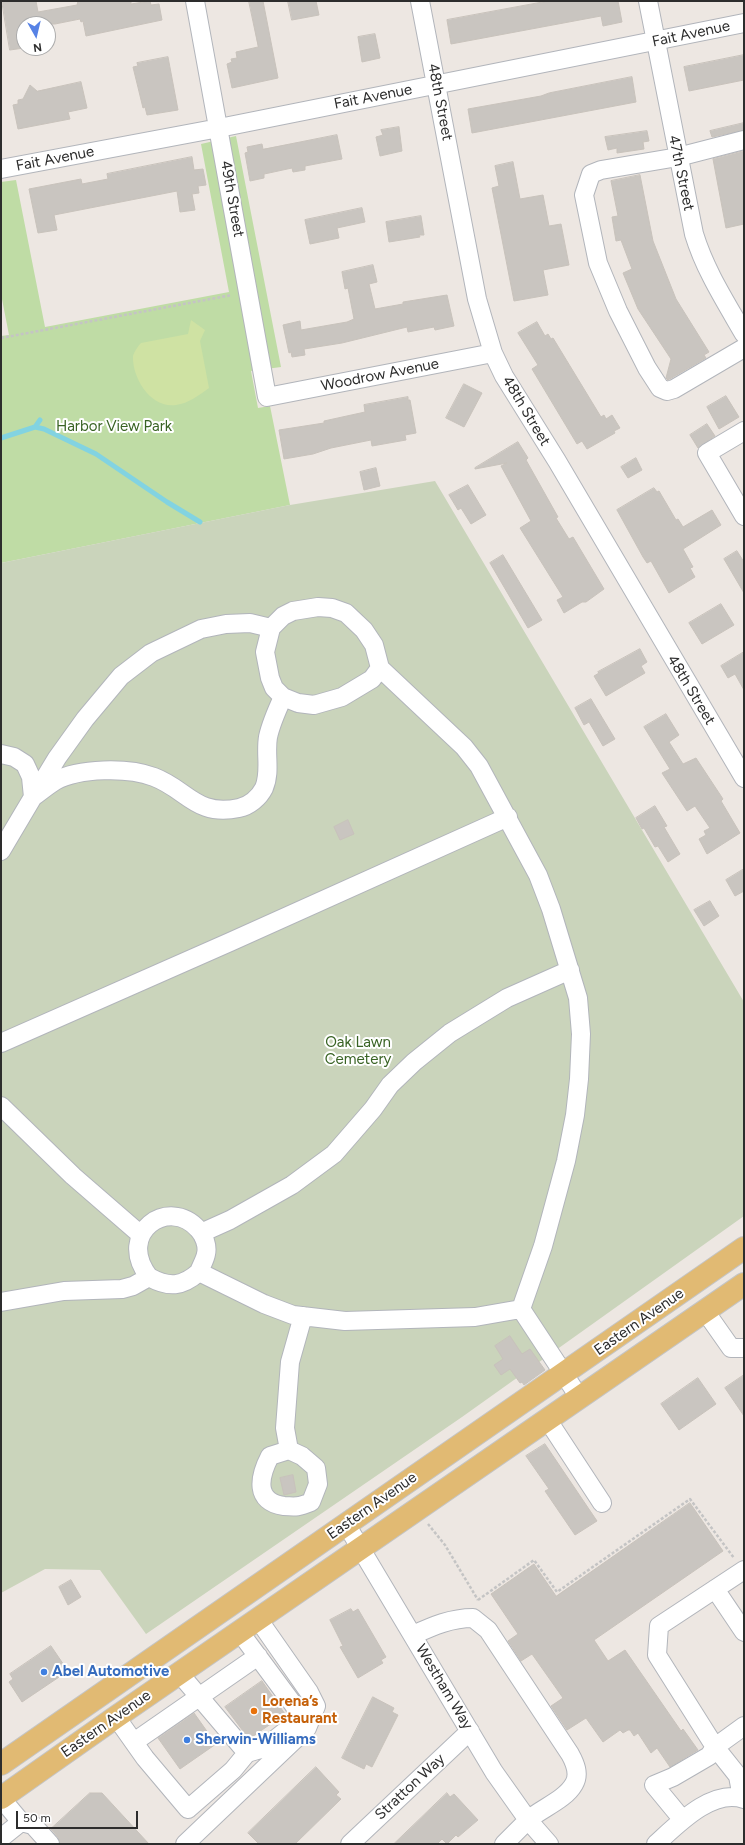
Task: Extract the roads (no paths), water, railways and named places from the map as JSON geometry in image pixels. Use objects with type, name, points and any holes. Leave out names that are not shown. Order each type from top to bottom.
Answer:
[{"type":"main road","name":"Eastern Avenue","points":[[1,1764],[744,1248]]},
{"type":"main road","name":"Eastern Avenue","points":[[1,1798],[179,1673],[744,1284]]},
{"type":"main road","points":[[100,1695],[116,1717]]},
{"type":"street","name":"49th Street","points":[[195,1],[268,397]]},
{"type":"street","name":"48th Street","points":[[420,1],[477,299],[493,353],[504,376],[557,462],[744,778]]},
{"type":"street","name":"47th Street","points":[[648,1],[694,234],[701,255],[715,284],[744,334]]},
{"type":"street","name":"Fait Avenue","points":[[1,169],[219,128],[744,23]]},
{"type":"street","points":[[744,140],[678,158],[601,170],[591,174],[584,195],[598,263],[618,311],[647,368],[660,388],[667,391],[674,389],[744,348]]},
{"type":"street","name":"Woodrow Avenue","points":[[268,397],[493,353]]},
{"type":"street","points":[[744,431],[707,454],[744,516]]},
{"type":"street","points":[[380,668],[372,679],[358,689],[328,702],[314,705],[298,703],[283,697],[274,688],[267,666],[265,652],[271,628],[283,616],[293,611],[318,607],[332,608],[346,613],[364,630],[374,645],[380,668],[464,747],[479,766],[508,817],[538,875],[551,909],[578,998],[581,1034],[579,1079],[575,1115],[566,1160],[543,1246],[521,1309]]},
{"type":"street","points":[[1,851],[57,758],[85,719],[121,676],[151,653],[201,629],[226,624],[250,623],[271,628]]},
{"type":"street","points":[[33,797],[56,781],[81,773],[124,771],[153,777],[173,788],[194,803],[212,810],[227,811],[246,807],[257,798],[264,789],[268,776],[268,737],[283,697]]},
{"type":"street","points":[[1,754],[14,757],[25,764],[31,777],[33,797]]},
{"type":"street","points":[[1,1043],[508,817]]},
{"type":"street","points":[[201,1233],[230,1220],[274,1196],[309,1173],[334,1154],[373,1109],[390,1085],[414,1062],[450,1033],[507,998],[570,970]]},
{"type":"street","points":[[1,1106],[73,1176],[141,1235]]},
{"type":"street","points":[[169,1216],[183,1218],[193,1223],[201,1233],[205,1242],[206,1253],[199,1272],[190,1280],[176,1285],[161,1284],[149,1277],[141,1267],[138,1258],[138,1246],[141,1235],[145,1228],[155,1220],[169,1216]]},
{"type":"street","points":[[199,1272],[264,1304],[293,1315],[345,1321],[476,1317],[521,1309]]},
{"type":"street","points":[[1,1302],[64,1291],[122,1289],[134,1286],[149,1277]]},
{"type":"street","points":[[521,1309],[579,1397]]},
{"type":"street","points":[[705,1311],[731,1348],[744,1348]]},
{"type":"street","points":[[289,1450],[285,1428],[290,1362],[303,1316]]},
{"type":"street","points":[[547,1420],[602,1503]]},
{"type":"street","name":"Westham Way","points":[[346,1524],[510,1795],[528,1820],[549,1844]]},
{"type":"street","points":[[656,1844],[682,1820],[714,1800],[743,1799],[738,1776],[715,1748],[657,1655],[659,1626],[744,1570]]},
{"type":"street","points":[[714,1589],[744,1632]]},
{"type":"street","points":[[413,1635],[441,1622],[458,1618],[474,1618],[488,1630],[570,1754],[575,1764],[577,1774],[575,1782],[568,1792],[528,1820],[504,1844]]},
{"type":"street","points":[[185,1844],[307,1728],[316,1706],[309,1692],[258,1619]]},
{"type":"street","points":[[116,1717],[145,1758],[188,1810],[233,1770],[248,1753],[264,1748],[302,1718],[239,1632]]},
{"type":"street","points":[[134,1742],[258,1656]]},
{"type":"street","points":[[179,1673],[248,1753]]},
{"type":"street","points":[[682,1820],[654,1785],[673,1777],[709,1756],[715,1748],[744,1726]]},
{"type":"street","name":"Stratton Way","points":[[350,1844],[470,1731]]},
{"type":"street","points":[[1,1798],[21,1822],[33,1825],[50,1844]]},
{"type":"street","points":[[1,1838],[21,1822]]},
{"type":"waterway","points":[[35,427],[40,420]]},
{"type":"waterway","points":[[1,438],[35,427],[44,429],[96,454],[167,502],[200,522]]},
{"type":"place","name":"Abel Automotive","points":[[44,1672]]},
{"type":"place","name":"Lorena’s Restaurant","points":[[254,1711]]},
{"type":"place","name":"Sherwin-Williams","points":[[187,1740]]},
{"type":"park label","name":"Harbor View Park","points":[[114,427]]},
{"type":"park label","name":"Oak Lawn Cemetery","points":[[358,1052]]}]
